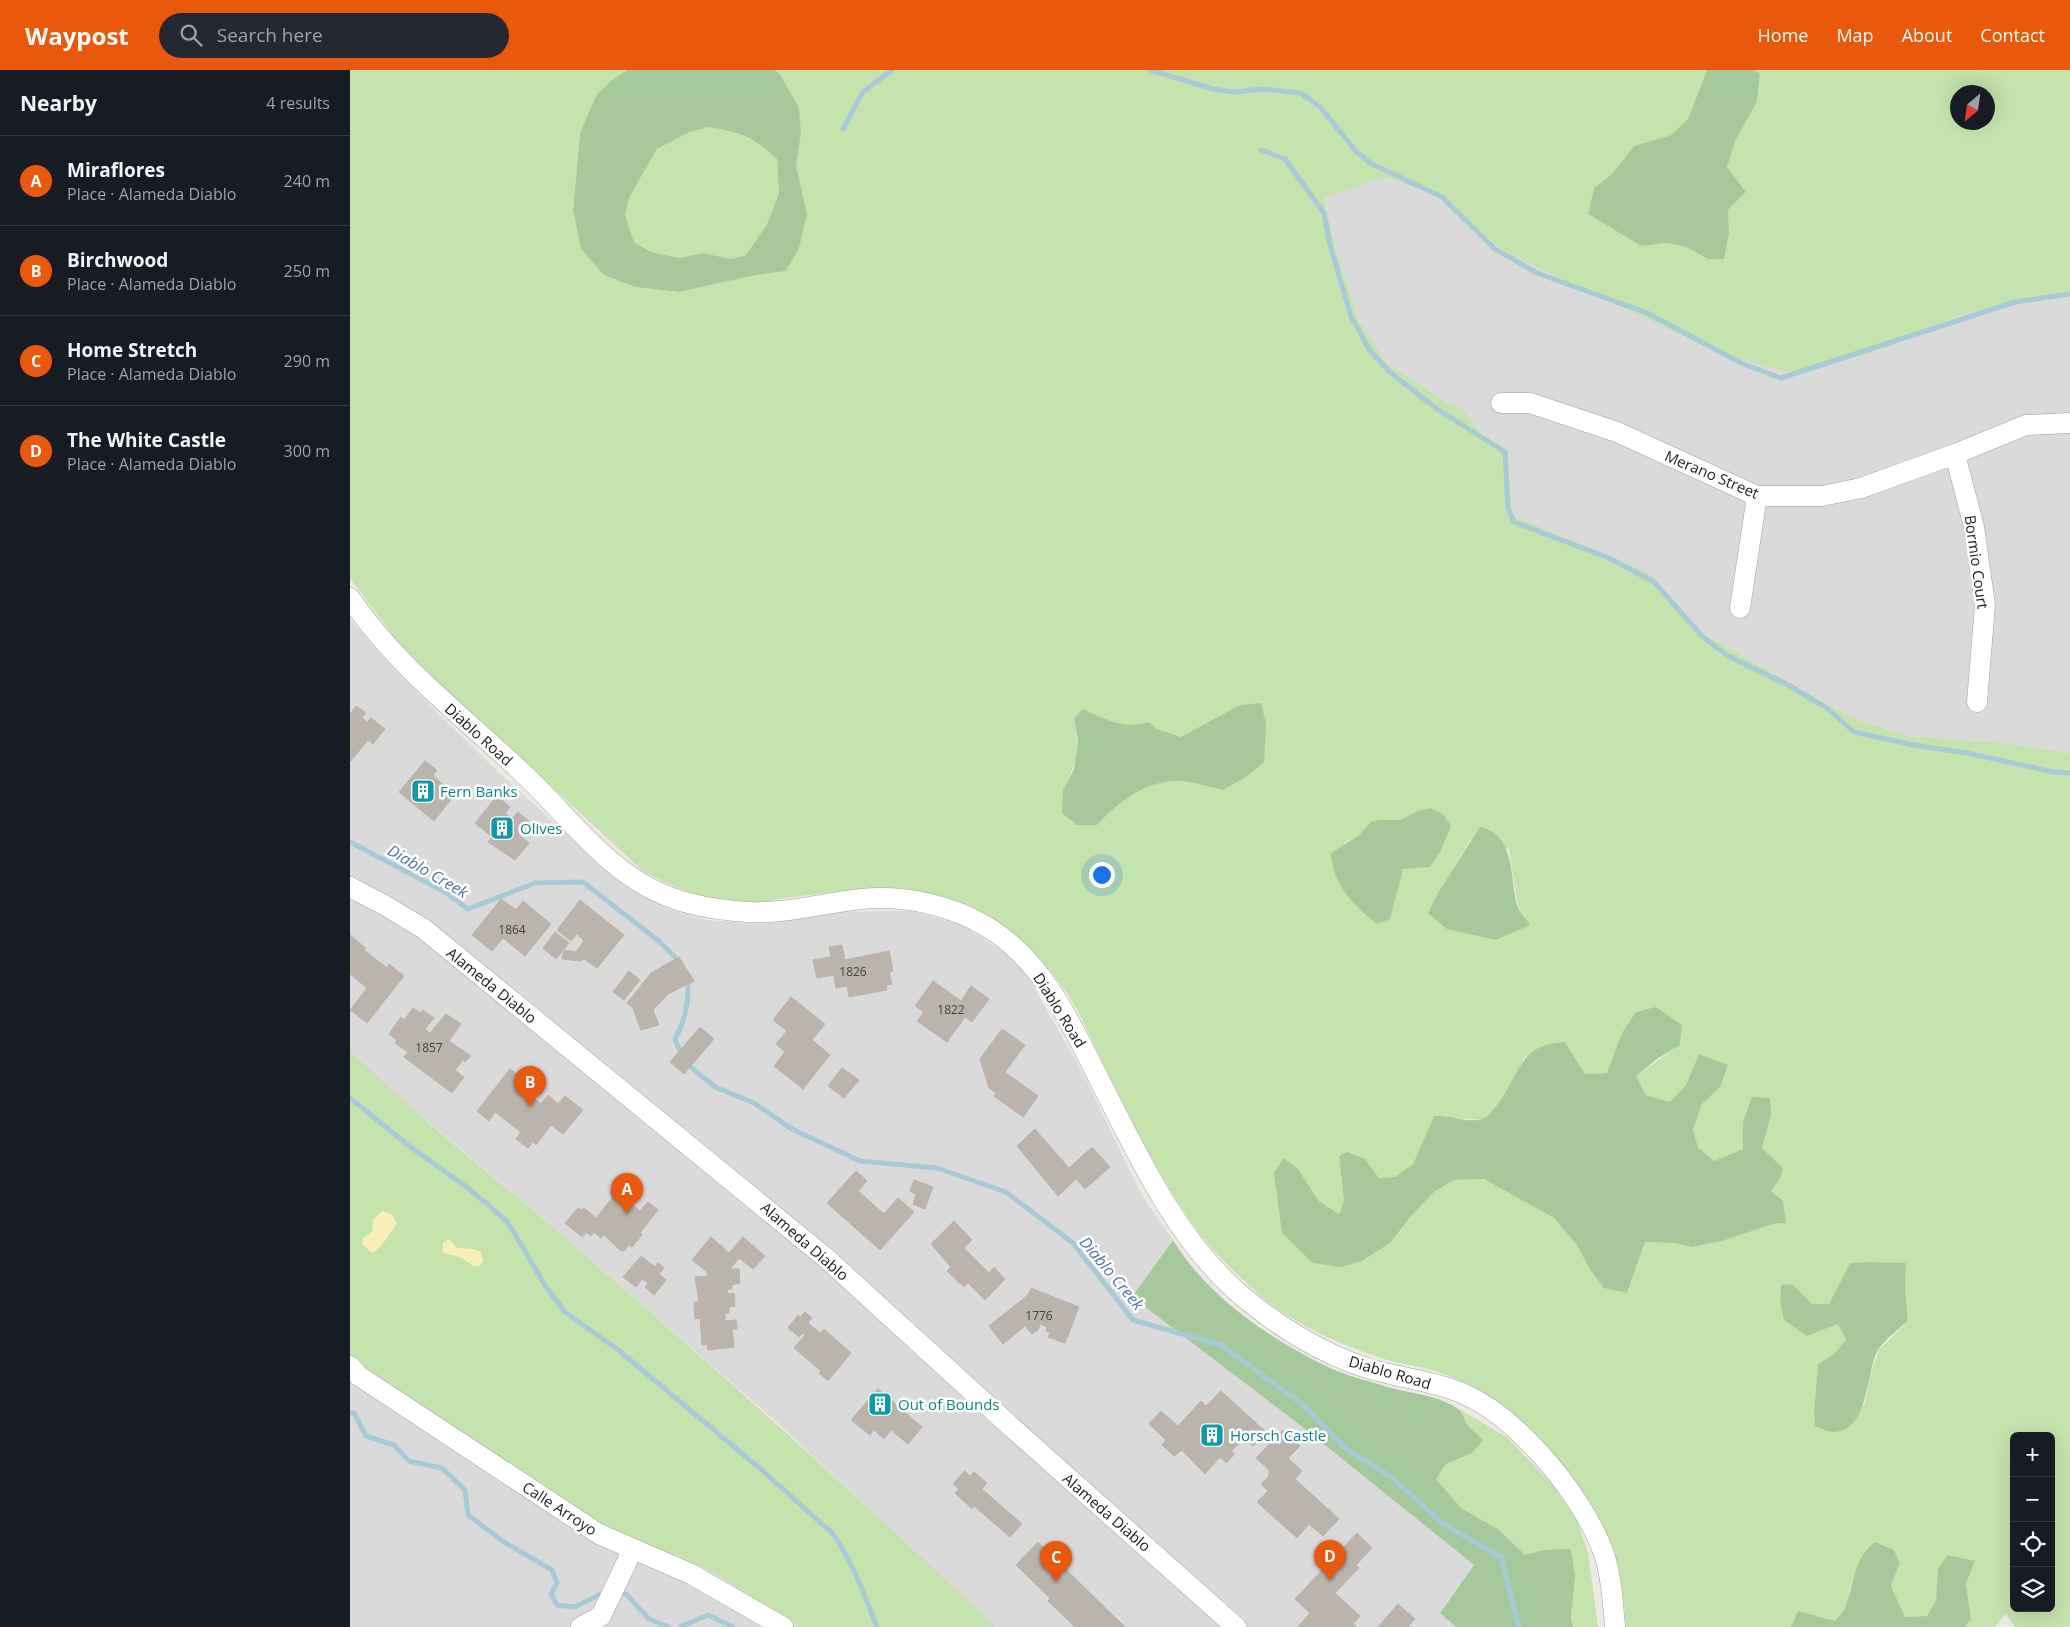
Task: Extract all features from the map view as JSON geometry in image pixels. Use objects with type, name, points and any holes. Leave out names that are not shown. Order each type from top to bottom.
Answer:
[{"type":"street","name":"Merano Street","points":[[1501,403],[1530,403],[1617,432],[1758,496],[1822,496],[1861,488],[1956,454],[2026,425],[2070,423]]},
{"type":"street","name":"Bormio Court","points":[[1956,454],[1974,527],[1985,605],[1977,702]]},
{"type":"street","points":[[1740,608],[1758,496]]},
{"type":"street","name":"Diablo Road","points":[[350,598],[380,638],[420,680],[526,776],[608,859],[644,885],[684,902],[748,912],[779,912],[864,899],[884,898],[925,904],[973,919],[1007,941],[1030,963],[1060,1005],[1164,1201],[1197,1250],[1247,1300],[1314,1345],[1370,1369],[1448,1388],[1476,1400],[1503,1419],[1549,1465],[1574,1496],[1589,1520],[1608,1569],[1616,1627]]},
{"type":"street","name":"Alameda Diablo","points":[[350,887],[424,929],[781,1219],[1236,1627]]},
{"type":"street","name":"Calle Arroyo","points":[[350,1366],[359,1376],[593,1529],[691,1574],[783,1627]]},
{"type":"street","points":[[581,1627],[601,1616],[633,1548]]},
{"type":"shaded area","points":[[1385,177],[1438,196],[1505,252],[1606,298],[1798,374],[1887,348],[1965,313],[2070,296],[2070,753],[2005,743],[1909,736],[1852,718],[1703,633],[1648,573],[1512,515],[1508,450],[1478,431],[1464,410],[1447,403],[1387,363],[1359,320],[1336,250],[1324,196]]},
{"type":"shaded area","points":[[350,619],[392,668],[495,769],[601,865],[665,908],[707,920],[760,924],[829,912],[912,911],[963,925],[1020,963],[1083,1073],[1141,1194],[1173,1240],[1132,1297],[1300,1425],[1474,1565],[1440,1612],[1456,1627],[996,1627],[771,1417],[580,1250],[385,1085],[350,1050]]},
{"type":"shaded area","points":[[350,1357],[470,1438],[676,1555],[713,1572],[801,1627],[350,1627]]},
{"type":"green space","points":[[350,70],[628,70],[616,77],[580,133],[573,210],[581,248],[604,275],[635,287],[679,292],[756,275],[786,271],[800,189],[796,166],[801,134],[779,73],[774,70],[1707,70],[1688,119],[1671,135],[1634,146],[1612,174],[1594,188],[1588,214],[1641,246],[1667,243],[1686,247],[1708,259],[1729,232],[1728,210],[1746,192],[1727,167],[1736,139],[1757,102],[1760,75],[1755,70],[2070,70],[2070,296],[1965,313],[1887,348],[1798,374],[1724,355],[1505,252],[1438,196],[1385,177],[1324,197],[1336,250],[1359,320],[1387,363],[1447,403],[1464,410],[1478,431],[1508,450],[1512,515],[1649,573],[1703,633],[1852,718],[1909,736],[2005,743],[2070,753],[2070,1627],[2015,1627],[2006,1614],[1995,1627],[1965,1627],[1971,1619],[1966,1584],[1975,1562],[1938,1568],[1936,1600],[1927,1616],[1905,1617],[1891,1586],[1900,1563],[1894,1550],[1852,1581],[1846,1606],[1835,1621],[1798,1611],[1791,1627],[1626,1627],[1620,1576],[1611,1547],[1598,1519],[1581,1491],[1562,1464],[1540,1439],[1515,1416],[1489,1397],[1461,1381],[1422,1367],[1374,1356],[1299,1323],[1266,1301],[1231,1268],[1203,1238],[1158,1170],[1067,993],[1043,963],[1015,935],[969,906],[948,898],[926,893],[883,889],[861,890],[753,903],[733,902],[706,897],[667,883],[643,871],[439,683],[394,637],[350,578]],"holes":[[[1083,709],[1107,720],[1122,724],[1149,722],[1157,729],[1181,737],[1203,726],[1223,790],[1183,781],[1154,784],[1132,794],[1097,825],[1063,790],[1076,755],[1077,738],[1074,718]],[[1415,812],[1403,869],[1397,886],[1377,924],[1359,909],[1340,885],[1344,843],[1359,835],[1371,822],[1400,820]],[[1471,839],[1509,849],[1518,907],[1529,924],[1496,940],[1446,928],[1439,891]],[[1682,1025],[1680,1045],[1636,1076],[1646,1095],[1670,1102],[1686,1085],[1699,1054],[1720,1087],[1702,1104],[1693,1130],[1698,1147],[1714,1161],[1743,1149],[1743,1122],[1771,1115],[1762,1148],[1783,1168],[1780,1179],[1771,1191],[1786,1223],[1773,1224],[1722,1241],[1692,1247],[1673,1243],[1645,1242],[1627,1293],[1590,1269],[1576,1244],[1554,1218],[1484,1179],[1454,1180],[1434,1192],[1410,1217],[1391,1242],[1282,1233],[1298,1169],[1319,1201],[1339,1214],[1344,1201],[1339,1155],[1365,1159],[1379,1178],[1395,1177],[1413,1164],[1434,1116],[1479,1119],[1490,1114],[1508,1090],[1525,1056],[1565,1042],[1585,1074],[1608,1073],[1622,1033]],[[1850,1263],[1906,1263],[1905,1290],[1908,1321],[1879,1350],[1869,1379],[1865,1404],[1815,1426],[1814,1412],[1818,1364],[1834,1354],[1846,1340],[1838,1324],[1807,1336],[1792,1284],[1812,1304],[1829,1304]]]},
{"type":"green space","points":[[628,70],[774,70],[779,73],[799,108],[801,134],[796,166],[807,214],[799,248],[786,271],[756,275],[679,292],[635,287],[604,275],[581,249],[573,210],[580,133],[597,94],[616,77]],"holes":[[[708,127],[746,137],[761,145],[777,159],[779,193],[767,224],[746,255],[731,259],[703,253],[679,258],[651,252],[634,242],[625,215],[630,196],[657,149],[690,132]]]},
{"type":"green space","points":[[1707,70],[1755,70],[1760,74],[1757,102],[1736,139],[1727,167],[1746,192],[1728,210],[1729,232],[1724,259],[1708,259],[1686,247],[1667,243],[1641,246],[1588,214],[1594,188],[1612,174],[1634,146],[1671,135],[1688,119]]},
{"type":"green space","points":[[708,127],[746,137],[761,145],[777,159],[779,193],[767,224],[746,255],[731,259],[703,253],[679,258],[651,252],[634,242],[625,215],[630,196],[657,149],[690,132]]},
{"type":"green space","points":[[1261,703],[1266,724],[1264,762],[1246,777],[1223,790],[1183,781],[1154,785],[1123,801],[1097,825],[1077,825],[1062,813],[1063,790],[1074,769],[1078,741],[1074,718],[1083,709],[1107,720],[1122,724],[1149,722],[1157,729],[1181,737],[1240,705]]},
{"type":"green space","points":[[1430,808],[1443,814],[1451,826],[1441,850],[1430,867],[1403,869],[1390,919],[1377,924],[1352,902],[1340,885],[1331,853],[1359,835],[1371,822],[1400,820],[1415,812]]},
{"type":"green space","points":[[1480,827],[1491,831],[1500,838],[1505,847],[1509,858],[1517,905],[1530,925],[1496,940],[1447,929],[1428,913],[1439,891]]},
{"type":"green space","points":[[1656,1007],[1682,1025],[1680,1045],[1657,1059],[1636,1076],[1646,1095],[1670,1102],[1686,1085],[1699,1054],[1728,1065],[1720,1087],[1702,1104],[1693,1130],[1698,1147],[1714,1161],[1743,1149],[1743,1122],[1752,1097],[1770,1098],[1771,1115],[1762,1148],[1783,1168],[1780,1179],[1771,1191],[1783,1201],[1786,1223],[1773,1224],[1722,1241],[1692,1247],[1673,1243],[1645,1242],[1627,1293],[1604,1288],[1590,1269],[1576,1244],[1554,1218],[1484,1179],[1454,1180],[1434,1192],[1410,1217],[1391,1242],[1362,1261],[1341,1267],[1313,1263],[1282,1233],[1274,1173],[1284,1158],[1298,1169],[1319,1201],[1339,1214],[1344,1201],[1339,1156],[1347,1152],[1365,1159],[1379,1178],[1395,1177],[1413,1164],[1434,1116],[1447,1116],[1466,1120],[1478,1120],[1487,1117],[1500,1101],[1524,1061],[1531,1053],[1550,1044],[1565,1042],[1585,1074],[1607,1073],[1622,1033],[1636,1012]]},
{"type":"green space","points":[[350,1050],[406,1103],[583,1253],[740,1391],[996,1627],[801,1627],[713,1572],[676,1555],[615,1536],[350,1357]]},
{"type":"green space","points":[[1173,1240],[1202,1279],[1220,1296],[1260,1328],[1302,1354],[1337,1371],[1391,1388],[1439,1399],[1459,1409],[1469,1426],[1483,1440],[1472,1453],[1446,1464],[1436,1479],[1461,1508],[1498,1529],[1525,1555],[1544,1550],[1571,1549],[1575,1577],[1571,1618],[1573,1627],[1456,1627],[1440,1613],[1474,1565],[1300,1425],[1132,1297]]},
{"type":"green space","points":[[1850,1263],[1906,1263],[1905,1290],[1908,1321],[1888,1338],[1878,1350],[1860,1412],[1854,1422],[1845,1429],[1831,1432],[1815,1426],[1814,1412],[1818,1364],[1834,1354],[1846,1340],[1838,1324],[1807,1336],[1784,1320],[1780,1301],[1781,1285],[1792,1284],[1812,1304],[1829,1304]]},
{"type":"green space","points":[[1459,1409],[1508,1438],[1554,1487],[1577,1521],[1588,1552],[1598,1627],[1573,1627],[1571,1618],[1575,1577],[1544,1550],[1525,1556],[1498,1529],[1461,1508],[1435,1479],[1446,1464],[1472,1453],[1468,1425]]},
{"type":"green space","points":[[1875,1542],[1894,1550],[1900,1563],[1891,1586],[1905,1617],[1927,1616],[1936,1600],[1938,1568],[1948,1555],[1975,1561],[1966,1584],[1971,1619],[1965,1627],[1791,1627],[1798,1611],[1835,1621],[1845,1607],[1862,1556]]},
{"type":"sand","points":[[382,1211],[391,1214],[397,1223],[382,1244],[372,1253],[362,1244],[363,1238],[372,1232],[373,1220]]},
{"type":"sand","points":[[449,1239],[457,1248],[473,1249],[481,1252],[483,1261],[480,1266],[473,1266],[460,1257],[443,1253],[443,1243]]},
{"type":"building","points":[[356,706],[366,713],[362,718],[367,722],[371,718],[385,729],[373,744],[368,740],[350,762],[350,714]]},
{"type":"building","name":"Fern Banks","points":[[425,761],[437,770],[433,776],[445,786],[443,789],[453,797],[434,821],[399,792]]},
{"type":"building","name":"Olives","points":[[497,796],[510,807],[505,813],[512,819],[518,812],[529,821],[518,834],[529,843],[515,860],[488,842],[492,837],[475,823]]},
{"type":"building","points":[[501,899],[516,910],[523,901],[551,924],[525,956],[503,938],[492,951],[472,935]]},
{"type":"building","points":[[580,900],[624,935],[597,968],[584,959],[580,961],[562,959],[564,950],[576,952],[584,941],[577,934],[571,941],[557,930]]},
{"type":"building","points":[[555,932],[569,943],[556,959],[543,948]]},
{"type":"building","points":[[350,935],[366,948],[364,950],[387,968],[389,964],[404,976],[367,1023],[350,1010],[367,988],[350,974]]},
{"type":"building","points":[[842,945],[845,960],[889,951],[893,971],[889,972],[892,984],[886,985],[887,990],[849,997],[847,986],[836,988],[834,975],[817,978],[813,960],[831,957],[829,947]]},
{"type":"building","points":[[679,957],[694,981],[668,994],[653,1010],[659,1025],[641,1030],[633,1008],[627,1003],[651,973]]},
{"type":"building","points":[[629,971],[640,980],[624,1000],[613,992]]},
{"type":"building","points":[[933,981],[961,1001],[971,986],[989,999],[972,1022],[965,1017],[947,1042],[917,1021],[924,1012],[915,1006]]},
{"type":"building","points":[[791,997],[825,1024],[812,1040],[830,1055],[803,1089],[774,1066],[785,1052],[776,1044],[787,1031],[773,1020]]},
{"type":"building","points":[[413,1008],[421,1013],[423,1010],[434,1018],[425,1029],[430,1033],[446,1014],[461,1024],[449,1041],[471,1056],[465,1062],[463,1060],[455,1070],[464,1077],[452,1093],[404,1057],[408,1052],[395,1043],[397,1040],[389,1034],[401,1017],[404,1020]]},
{"type":"building","points":[[700,1027],[714,1039],[684,1074],[670,1062]]},
{"type":"building","points":[[1002,1029],[1025,1045],[1005,1072],[1038,1096],[1023,1117],[994,1096],[996,1093],[989,1088],[980,1059]]},
{"type":"building","points":[[842,1068],[859,1080],[844,1098],[828,1086]]},
{"type":"building","points":[[510,1069],[524,1079],[519,1086],[541,1104],[548,1095],[558,1104],[565,1096],[583,1110],[563,1134],[551,1125],[536,1145],[533,1142],[528,1148],[516,1139],[521,1132],[495,1112],[489,1121],[477,1111]]},
{"type":"building","points":[[1035,1129],[1069,1168],[1092,1147],[1110,1167],[1085,1189],[1076,1179],[1058,1196],[1017,1146]]},
{"type":"building","points":[[856,1171],[867,1181],[858,1191],[884,1214],[898,1198],[914,1212],[880,1250],[827,1203]]},
{"type":"building","points":[[914,1180],[933,1187],[925,1209],[913,1204],[916,1194],[910,1191]]},
{"type":"building","points":[[616,1185],[624,1191],[628,1187],[636,1194],[630,1202],[640,1211],[648,1202],[658,1210],[640,1233],[642,1235],[632,1247],[629,1245],[624,1251],[620,1250],[604,1235],[601,1238],[594,1232],[591,1236],[586,1232],[582,1237],[565,1223],[578,1208],[581,1210],[584,1208],[596,1218],[612,1198],[610,1192]]},
{"type":"building","points":[[954,1221],[972,1240],[964,1248],[989,1273],[994,1267],[1005,1279],[985,1300],[968,1283],[964,1287],[947,1271],[951,1267],[931,1244]]},
{"type":"building","points":[[711,1237],[729,1253],[743,1237],[765,1256],[753,1269],[739,1258],[730,1269],[739,1269],[740,1283],[732,1285],[732,1289],[727,1289],[728,1294],[734,1293],[735,1306],[729,1307],[729,1313],[725,1313],[725,1321],[736,1320],[737,1329],[732,1329],[734,1347],[708,1350],[707,1344],[702,1345],[700,1318],[695,1319],[694,1302],[699,1302],[695,1277],[708,1276],[707,1272],[692,1260]]},
{"type":"building","points":[[641,1256],[655,1267],[658,1263],[664,1268],[659,1274],[666,1280],[654,1295],[645,1287],[648,1283],[642,1279],[636,1287],[623,1277]]},
{"type":"building","points":[[1031,1288],[1079,1307],[1065,1343],[1048,1337],[1050,1332],[1046,1331],[1047,1327],[1040,1324],[1038,1330],[1032,1334],[1025,1326],[1003,1344],[989,1326],[1028,1295]]},
{"type":"building","points":[[805,1312],[812,1318],[808,1323],[820,1333],[824,1329],[851,1353],[828,1381],[819,1373],[821,1371],[794,1348],[805,1335],[802,1333],[799,1337],[788,1328],[798,1315],[800,1317]]},
{"type":"building","name":"Out of Bounds","points":[[878,1389],[922,1427],[908,1444],[891,1430],[884,1439],[874,1430],[870,1435],[851,1420]]},
{"type":"building","name":"Horsch Castle","points":[[1221,1391],[1266,1432],[1253,1446],[1245,1438],[1231,1451],[1235,1454],[1226,1463],[1220,1457],[1205,1474],[1182,1450],[1174,1456],[1162,1445],[1166,1440],[1149,1424],[1161,1411],[1178,1426],[1201,1401],[1206,1406]]},
{"type":"building","points":[[1283,1430],[1300,1446],[1288,1458],[1302,1471],[1295,1479],[1339,1519],[1323,1536],[1309,1524],[1297,1538],[1257,1502],[1268,1491],[1261,1484],[1269,1476],[1269,1470],[1256,1458]]},
{"type":"building","points":[[965,1471],[970,1476],[974,1472],[987,1483],[982,1489],[1022,1524],[1010,1537],[974,1506],[972,1509],[955,1493],[959,1489],[953,1484]]},
{"type":"building","points":[[1357,1533],[1372,1548],[1356,1565],[1359,1568],[1335,1593],[1360,1616],[1353,1624],[1357,1627],[1298,1627],[1310,1613],[1295,1599]]},
{"type":"building","points":[[1038,1542],[1125,1627],[1075,1627],[1048,1601],[1050,1598],[1016,1565]]},
{"type":"building","points":[[1398,1604],[1415,1619],[1408,1627],[1378,1627]]},
{"type":"waterway","points":[[843,129],[863,92],[892,70]]},
{"type":"waterway","points":[[1150,70],[1213,89],[1234,92],[1263,89],[1301,93],[1320,107],[1355,150],[1370,163],[1442,197],[1495,249],[1537,273],[1647,313],[1741,363],[1781,378],[2015,302],[2070,294]]},
{"type":"waterway","points":[[1261,150],[1285,159],[1324,213],[1330,245],[1351,316],[1370,351],[1391,373],[1437,409],[1505,452],[1508,508],[1514,522],[1609,558],[1654,582],[1703,637],[1728,656],[1788,685],[1828,709],[1854,732],[1913,745],[1967,753],[2054,772],[2070,773]]},
{"type":"waterway","name":"Diablo Creek","points":[[350,842],[445,892],[468,909],[535,883],[583,882],[660,942],[675,957]]},
{"type":"waterway","name":"Diablo Creek","points":[[679,1049],[675,1039],[685,1014],[688,986]]},
{"type":"waterway","name":"Diablo Creek","points":[[692,1068],[715,1087],[754,1103],[792,1129],[860,1161],[937,1168],[1006,1192],[1073,1243],[1133,1320],[1221,1345],[1302,1404],[1346,1449],[1390,1476],[1445,1525],[1501,1557],[1519,1627]]},
{"type":"waterway","points":[[350,1098],[409,1146],[468,1188],[507,1221],[546,1287],[565,1312],[617,1349],[763,1471],[832,1533],[852,1567],[877,1627]]},
{"type":"waterway","points":[[350,1413],[354,1413],[366,1436],[394,1445],[409,1461],[442,1468],[465,1490],[468,1515],[504,1542],[552,1570],[557,1583],[551,1594],[557,1605],[575,1607],[607,1591]]},
{"type":"waterway","points":[[617,1593],[626,1594],[649,1619],[669,1627]]},
{"type":"waterway","points":[[680,1627],[708,1615],[733,1627]]},
{"type":"place","name":"Fern Banks","points":[[423,791]]},
{"type":"place","name":"Olives","points":[[502,828]]},
{"type":"place","name":"Birchwood","points":[[530,1107]]},
{"type":"place","name":"Miraflores","points":[[627,1214]]},
{"type":"place","name":"Out of Bounds","points":[[880,1404]]},
{"type":"place","name":"Horsch Castle","points":[[1212,1435]]},
{"type":"place","name":"The White Castle","points":[[1330,1581]]},
{"type":"place","name":"Home Stretch","points":[[1056,1582]]}]
